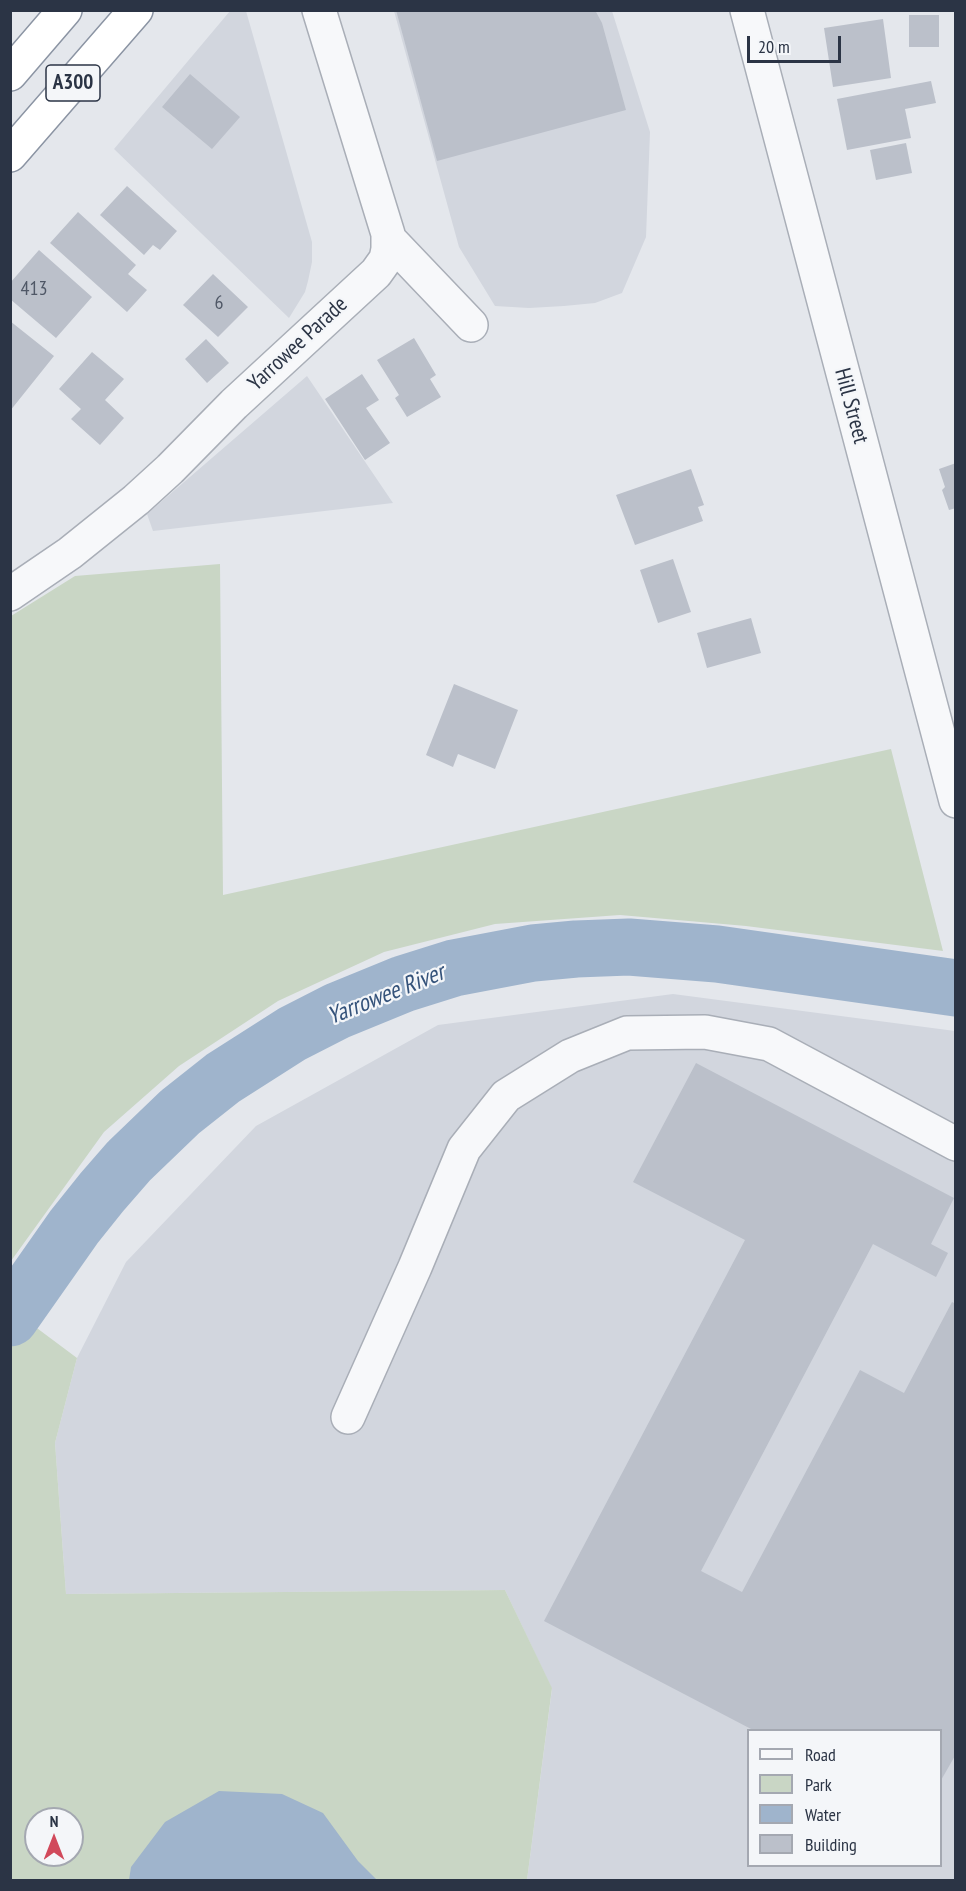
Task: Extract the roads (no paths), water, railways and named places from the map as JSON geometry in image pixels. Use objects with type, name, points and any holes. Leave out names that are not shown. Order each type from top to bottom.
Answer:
[{"type":"highway","name":"A300","points":[[10,74],[65,10]]},
{"type":"highway","name":"A300","points":[[10,155],[136,10]]},
{"type":"street","points":[[319,10],[388,238],[471,325]]},
{"type":"street","name":"Hill Street","points":[[747,10],[956,801]]},
{"type":"street","name":"Yarrowee Parade","points":[[10,594],[104,527],[170,469],[234,404],[375,273],[386,259],[388,238]]},
{"type":"street","points":[[348,1418],[416,1267],[464,1149],[506,1096],[570,1056],[627,1033],[705,1032],[769,1044],[956,1144]]},
{"type":"water","points":[[219,1791],[282,1794],[323,1813],[358,1861],[377,1880],[129,1880],[131,1867],[165,1822]]},
{"type":"waterway","name":"Yarrowee River","points":[[10,1318],[74,1227],[102,1192],[129,1161],[180,1112],[223,1078],[292,1034],[337,1011],[403,984],[454,968],[533,953],[629,947],[717,954],[956,988]]}]
